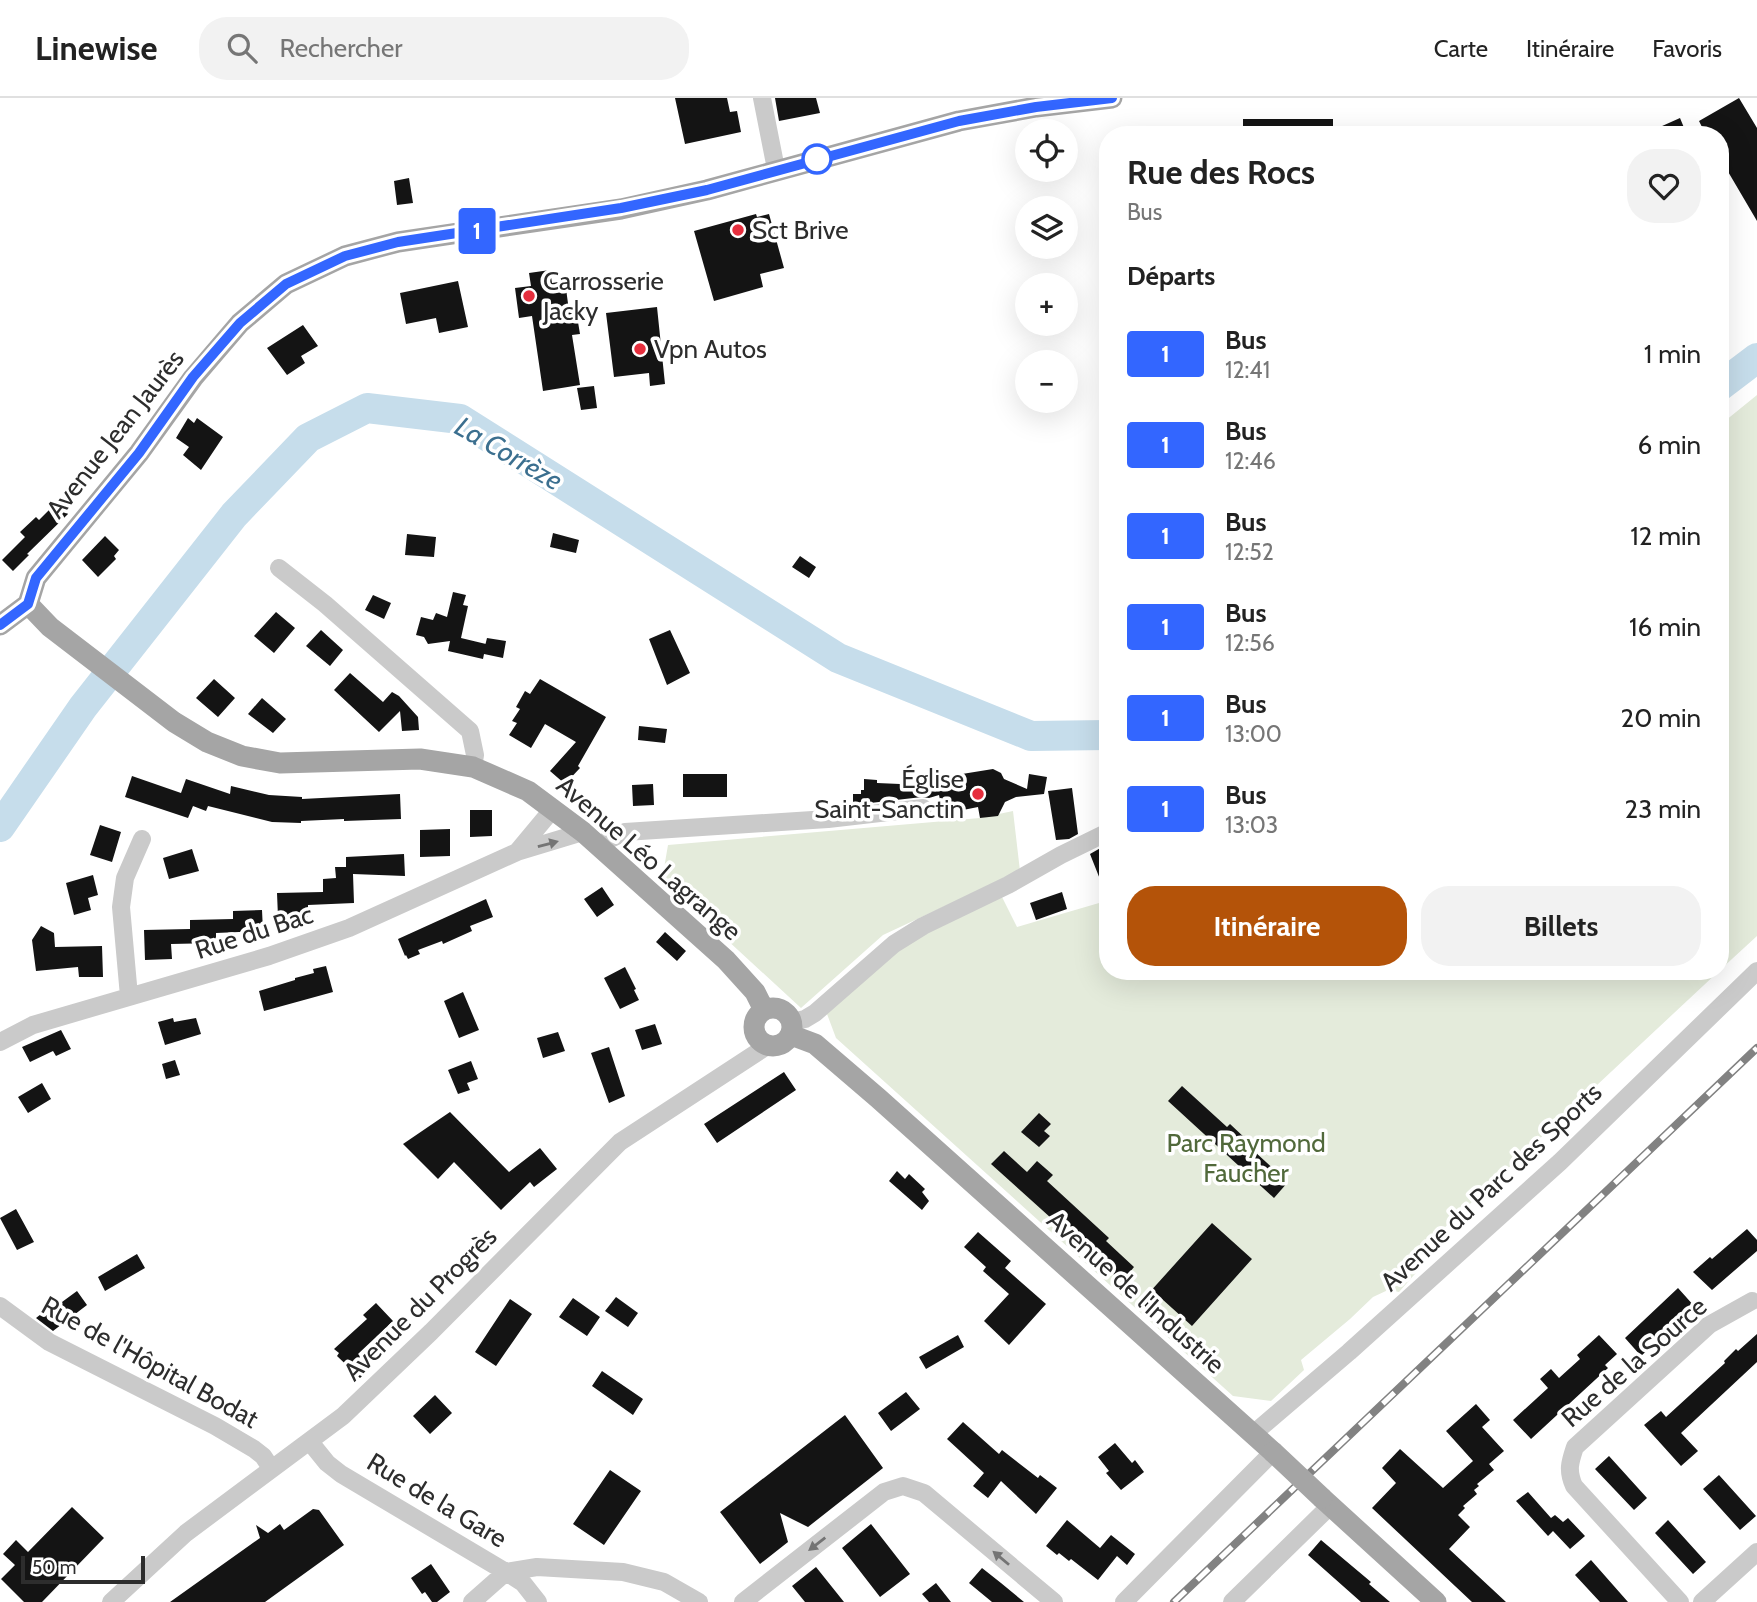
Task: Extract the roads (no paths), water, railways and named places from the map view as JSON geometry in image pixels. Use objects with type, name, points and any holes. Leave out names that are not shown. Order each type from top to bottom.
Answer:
[{"type":"main road","name":"Avenue Jean Jaurès","points":[[28,604],[36,578],[139,453],[193,377],[240,323],[286,284],[345,256],[398,242],[621,208],[707,190],[959,121],[1036,107],[1112,98]]},
{"type":"main road","points":[[0,625],[28,604]]},
{"type":"main road","name":"Avenue Léo Lagrange","points":[[28,604],[50,627],[174,722],[207,742],[242,756],[280,763],[420,759],[473,768],[528,790],[591,839],[726,960],[755,992],[764,1010]]},
{"type":"main road","points":[[775,1008],[790,1017],[791,1029],[783,1044],[766,1046],[757,1038],[755,1019],[764,1010],[775,1008]]},
{"type":"main road","name":"Avenue de l'Industrie","points":[[791,1029],[815,1044],[868,1089],[1436,1602]]},
{"type":"street","points":[[762,98],[776,169]]},
{"type":"street","points":[[279,568],[325,604],[470,731],[475,755],[473,768]]},
{"type":"street","name":"Rue du Bac","points":[[0,1042],[33,1025],[269,957],[349,928],[517,852],[625,832],[828,819],[923,808]]},
{"type":"street","name":"Rue du Bac","points":[[517,852],[552,810]]},
{"type":"street","points":[[791,1029],[815,1013],[894,944],[923,926],[1099,836]]},
{"type":"street","points":[[129,996],[121,906],[125,878],[142,839]]},
{"type":"street","name":"Avenue du Parc des Sports","points":[[1253,1434],[1349,1352],[1560,1162],[1757,971]]},
{"type":"street","name":"Avenue du Progrès","points":[[111,1602],[186,1533],[343,1416],[620,1142],[766,1046]]},
{"type":"street","name":"Rue de la Source","points":[[1680,1602],[1574,1486],[1569,1465],[1575,1447],[1709,1325],[1752,1301]]},
{"type":"street","name":"Rue de l'Hôpital Bodat","points":[[0,1306],[49,1342],[225,1432],[263,1456],[271,1468]]},
{"type":"street","name":"Rue de la Gare","points":[[310,1443],[327,1463],[341,1474],[523,1583],[538,1602]]},
{"type":"street","points":[[1124,1602],[1273,1452]]},
{"type":"street","points":[[743,1602],[884,1492],[903,1486],[924,1493],[1054,1602]]},
{"type":"street","points":[[1232,1602],[1326,1502]]},
{"type":"street","points":[[1702,1602],[1755,1558]]},
{"type":"street","points":[[472,1602],[506,1572],[537,1567],[623,1572],[664,1582],[699,1602]]},
{"type":"waterway","name":"La Corrèze","points":[[1729,379],[1757,358]]},
{"type":"waterway","name":"La Corrèze","points":[[0,827],[83,707],[234,515],[308,438],[367,408],[460,419],[838,658],[1031,736],[1099,735]]},
{"type":"railway","points":[[1174,1602],[1757,1048]]},
{"type":"place","name":"Sct Brive","points":[[738,230]]},
{"type":"place","name":"Carrosserie Jacky","points":[[529,296]]},
{"type":"place","name":"Vpn Autos","points":[[640,349]]},
{"type":"place","name":"Église Saint-Sanctin","points":[[978,794]]},
{"type":"park label","name":"Parc Raymond Faucher","points":[[1246,1158]]}]
